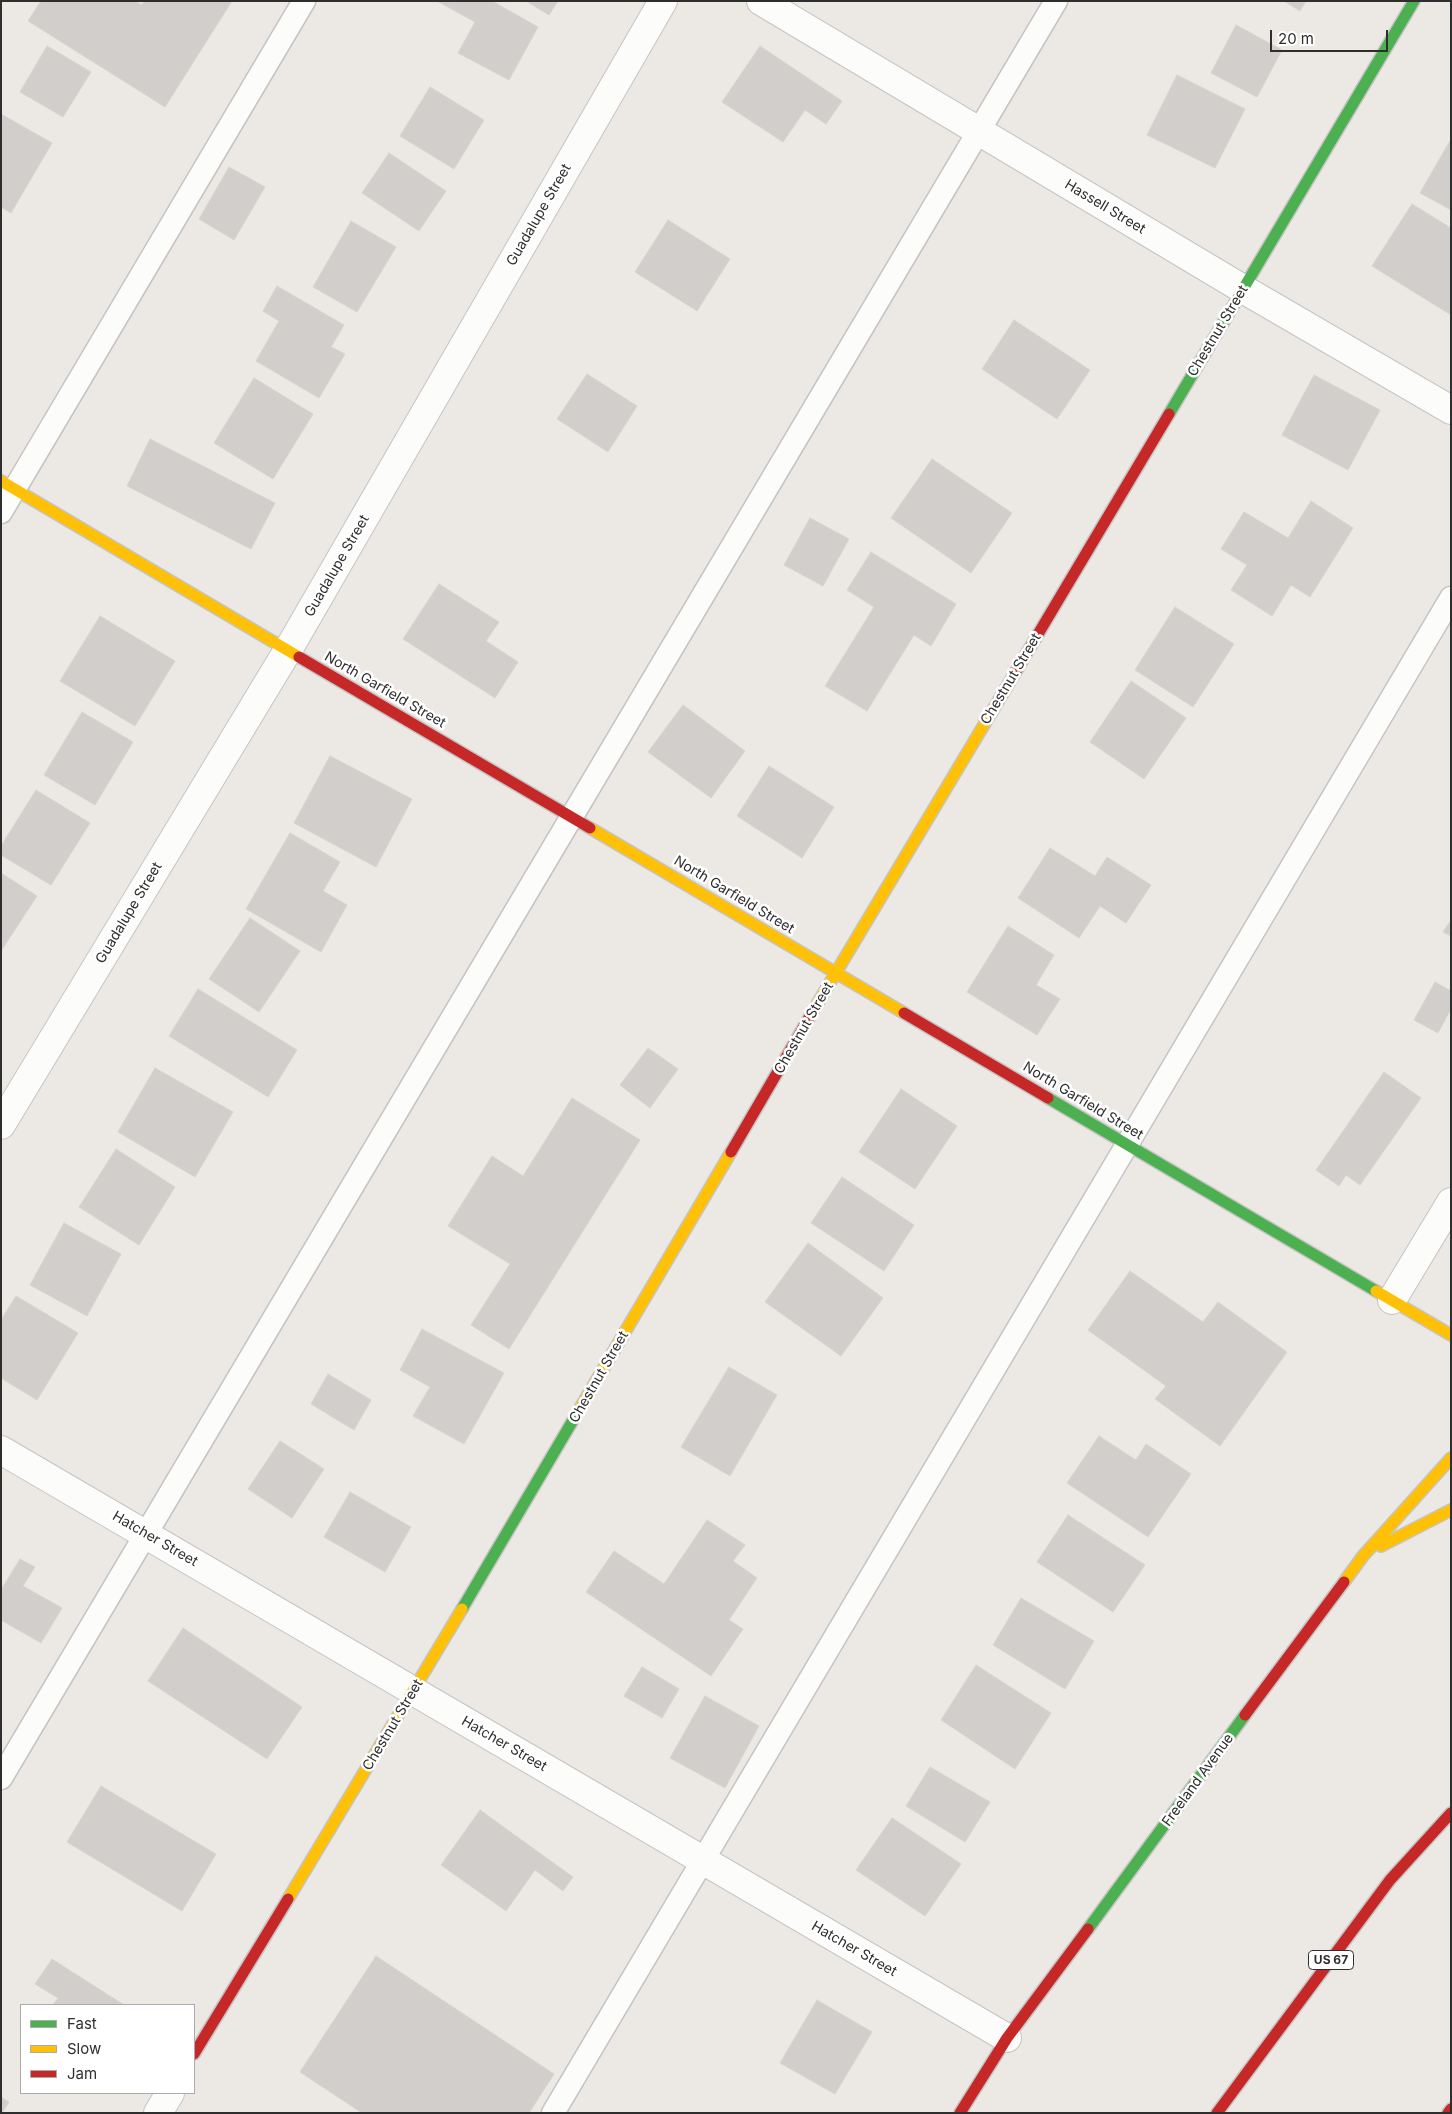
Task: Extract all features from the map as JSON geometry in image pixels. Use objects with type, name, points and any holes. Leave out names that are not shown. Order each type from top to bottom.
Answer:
[{"type":"main road","name":"Chestnut Street","points":[[195,2052],[414,1691],[836,973],[1414,1]]},
{"type":"main road","name":"North Garfield Street","points":[[8,485],[1451,1335]]},
{"type":"main road","name":"Freeland Avenue","points":[[960,2113],[1007,2038],[1363,1556],[1451,1458]]},
{"type":"main road","points":[[1363,1556],[1451,1510]]},
{"type":"main road","name":"US 67","points":[[1217,2113],[1390,1880],[1451,1813]]},
{"type":"main road","points":[[1448,2113],[1451,2110]]},
{"type":"street","name":"Guadalupe Street","points":[[1,1125],[288,650],[663,1]]},
{"type":"street","name":"Hassell Street","points":[[761,1],[978,132],[1451,410]]},
{"type":"street","points":[[1392,1300],[1451,1202]]},
{"type":"street","name":"Hatcher Street","points":[[1,1450],[1007,2038]]},
{"type":"street","points":[[158,2113],[169,2094]]},
{"type":"lane","points":[[1,512],[8,485],[304,1]]},
{"type":"lane","points":[[1,1778],[1056,1]]},
{"type":"lane","points":[[553,2113],[1451,598]]},
{"type":"building","points":[[41,1],[135,1],[142,5],[144,1],[232,1],[165,107],[28,21]]},
{"type":"building","points":[[437,1],[492,1],[538,27],[509,80],[458,53],[475,22]]},
{"type":"building","points":[[526,1],[558,1],[549,15]]},
{"type":"building","points":[[1284,1],[1306,1],[1300,11]]},
{"type":"building","points":[[1236,25],[1282,50],[1257,97],[1211,73]]},
{"type":"building","points":[[47,46],[91,72],[63,117],[20,92]]},
{"type":"building","points":[[760,46],[842,101],[826,124],[805,110],[783,142],[722,102]]},
{"type":"building","points":[[1177,75],[1245,109],[1215,168],[1147,135]]},
{"type":"building","points":[[430,87],[484,120],[454,169],[400,136]]},
{"type":"building","points":[[1,114],[52,143],[11,213],[1,207]]},
{"type":"building","points":[[1451,139],[1451,210],[1420,193]]},
{"type":"building","points":[[389,153],[446,191],[419,231],[362,193]]},
{"type":"building","points":[[229,167],[265,187],[234,240],[199,219]]},
{"type":"building","points":[[1412,204],[1451,228],[1451,315],[1372,266]]},
{"type":"building","points":[[668,220],[730,259],[697,311],[635,272]]},
{"type":"building","points":[[351,221],[396,247],[357,312],[313,287]]},
{"type":"building","points":[[277,286],[344,325],[331,347],[345,354],[319,398],[256,361],[279,321],[263,311]]},
{"type":"building","points":[[1014,320],[1090,370],[1057,419],[982,369]]},
{"type":"building","points":[[587,374],[637,406],[608,452],[557,419]]},
{"type":"building","points":[[1314,375],[1380,410],[1348,470],[1282,435]]},
{"type":"building","points":[[254,378],[313,414],[273,479],[214,443]]},
{"type":"building","points":[[150,439],[275,503],[251,549],[127,486]]},
{"type":"building","points":[[932,459],[1012,513],[971,573],[891,518]]},
{"type":"building","points":[[1311,501],[1353,528],[1310,597],[1291,585],[1272,616],[1231,590],[1247,565],[1221,549],[1244,512],[1288,538]]},
{"type":"building","points":[[810,518],[849,539],[823,586],[784,565]]},
{"type":"building","points":[[871,552],[956,604],[931,646],[914,635],[867,711],[825,686],[874,607],[847,590]]},
{"type":"building","points":[[439,584],[499,622],[486,641],[518,662],[495,698],[403,639]]},
{"type":"building","points":[[1175,607],[1234,644],[1193,707],[1135,670]]},
{"type":"building","points":[[100,616],[175,661],[135,726],[60,681]]},
{"type":"building","points":[[1131,681],[1186,718],[1144,779],[1090,742]]},
{"type":"building","points":[[683,705],[745,751],[711,798],[648,752]]},
{"type":"building","points":[[82,712],[133,742],[95,805],[44,775]]},
{"type":"building","points":[[330,756],[412,799],[376,867],[294,823]]},
{"type":"building","points":[[769,766],[834,807],[802,858],[737,816]]},
{"type":"building","points":[[36,790],[90,823],[51,885],[1,855],[1,846]]},
{"type":"building","points":[[290,833],[340,862],[323,891],[347,905],[321,952],[246,909]]},
{"type":"building","points":[[1050,848],[1095,876],[1107,857],[1151,885],[1126,923],[1100,906],[1079,938],[1018,898]]},
{"type":"building","points":[[1,873],[37,896],[1,951]]},
{"type":"building","points":[[250,918],[300,951],[259,1012],[209,979]]},
{"type":"building","points":[[1451,920],[1451,936],[1443,932]]},
{"type":"building","points":[[1008,926],[1054,955],[1036,985],[1060,999],[1037,1035],[967,992]]},
{"type":"building","points":[[1435,982],[1451,991],[1451,1009],[1438,1033],[1414,1020]]},
{"type":"building","points":[[198,989],[297,1050],[268,1097],[169,1036]]},
{"type":"building","points":[[648,1048],[678,1069],[650,1108],[620,1085]]},
{"type":"building","points":[[155,1068],[233,1112],[195,1177],[118,1132]]},
{"type":"building","points":[[1384,1072],[1421,1098],[1360,1185],[1346,1175],[1339,1186],[1316,1170]]},
{"type":"building","points":[[901,1089],[957,1126],[915,1189],[859,1152]]},
{"type":"building","points":[[572,1098],[640,1140],[509,1349],[471,1325],[510,1264],[448,1226],[492,1156],[523,1176]]},
{"type":"building","points":[[116,1149],[175,1187],[139,1245],[79,1207]]},
{"type":"building","points":[[842,1177],[914,1225],[884,1271],[811,1223]]},
{"type":"building","points":[[64,1223],[121,1254],[87,1316],[30,1285]]},
{"type":"building","points":[[808,1243],[883,1298],[841,1356],[765,1302]]},
{"type":"building","points":[[1130,1271],[1203,1322],[1218,1302],[1287,1352],[1220,1446],[1155,1399],[1166,1386],[1088,1330]]},
{"type":"building","points":[[16,1296],[78,1333],[37,1400],[1,1378],[1,1320]]},
{"type":"building","points":[[422,1329],[504,1373],[464,1444],[413,1416],[430,1387],[400,1370]]},
{"type":"building","points":[[729,1367],[777,1395],[730,1476],[681,1447]]},
{"type":"building","points":[[328,1374],[371,1400],[354,1430],[311,1404]]},
{"type":"building","points":[[1099,1436],[1136,1460],[1146,1444],[1191,1474],[1148,1537],[1067,1483]]},
{"type":"building","points":[[280,1441],[324,1469],[292,1518],[248,1489]]},
{"type":"building","points":[[350,1492],[411,1527],[385,1572],[324,1537]]},
{"type":"building","points":[[1068,1515],[1145,1565],[1113,1612],[1037,1562]]},
{"type":"building","points":[[707,1520],[745,1545],[733,1561],[757,1578],[729,1620],[743,1629],[711,1676],[586,1592],[614,1551],[664,1584]]},
{"type":"building","points":[[20,1559],[35,1567],[23,1586],[62,1608],[41,1643],[1,1620],[1,1590]]},
{"type":"building","points":[[1021,1598],[1094,1641],[1065,1689],[993,1645]]},
{"type":"building","points":[[183,1628],[302,1707],[267,1759],[148,1681]]},
{"type":"building","points":[[976,1665],[1051,1713],[1015,1769],[941,1720]]},
{"type":"building","points":[[642,1667],[679,1689],[662,1718],[624,1696]]},
{"type":"building","points":[[705,1696],[759,1726],[725,1788],[670,1758]]},
{"type":"building","points":[[930,1767],[990,1802],[965,1842],[906,1806]]},
{"type":"building","points":[[101,1786],[216,1854],[182,1911],[67,1842]]},
{"type":"building","points":[[480,1810],[573,1877],[563,1891],[535,1870],[506,1911],[441,1865]]},
{"type":"building","points":[[892,1818],[961,1864],[925,1916],[856,1870]]},
{"type":"building","points":[[376,1956],[554,2074],[529,2113],[362,2113],[300,2072]]},
{"type":"building","points":[[52,1959],[122,2004],[54,2004],[58,1998],[35,1984]]},
{"type":"building","points":[[817,2000],[872,2032],[835,2094],[780,2063]]},
{"type":"building","points":[[1,2097],[9,2102],[2,2113],[1,2113]]},
{"type":"traffic: fast","points":[[1169,414],[1414,1]]},
{"type":"traffic: fast","points":[[1048,1098],[1376,1291]]},
{"type":"traffic: fast","points":[[462,1609],[579,1410]]},
{"type":"traffic: fast","points":[[1088,1929],[1245,1715]]},
{"type":"traffic: slow","points":[[1,481],[299,657]]},
{"type":"traffic: slow","points":[[813,1011],[1006,688]]},
{"type":"traffic: slow","points":[[590,828],[904,1013]]},
{"type":"traffic: slow","points":[[579,1410],[731,1152]]},
{"type":"traffic: slow","points":[[1376,1291],[1451,1335]]},
{"type":"traffic: slow","points":[[1344,1582],[1363,1556],[1451,1458]]},
{"type":"traffic: slow","points":[[1381,1546],[1451,1510]]},
{"type":"traffic: slow","points":[[288,1899],[462,1609]]},
{"type":"traffic: jam","points":[[1006,688],[1169,414]]},
{"type":"traffic: jam","points":[[299,657],[590,828]]},
{"type":"traffic: jam","points":[[731,1152],[813,1011]]},
{"type":"traffic: jam","points":[[904,1013],[1048,1098]]},
{"type":"traffic: jam","points":[[1245,1715],[1344,1582]]},
{"type":"traffic: jam","points":[[1217,2113],[1390,1880],[1451,1813]]},
{"type":"traffic: jam","points":[[195,2052],[288,1899]]},
{"type":"traffic: jam","points":[[960,2113],[1007,2038],[1088,1929]]},
{"type":"traffic: jam","points":[[1448,2113],[1451,2109]]}]
